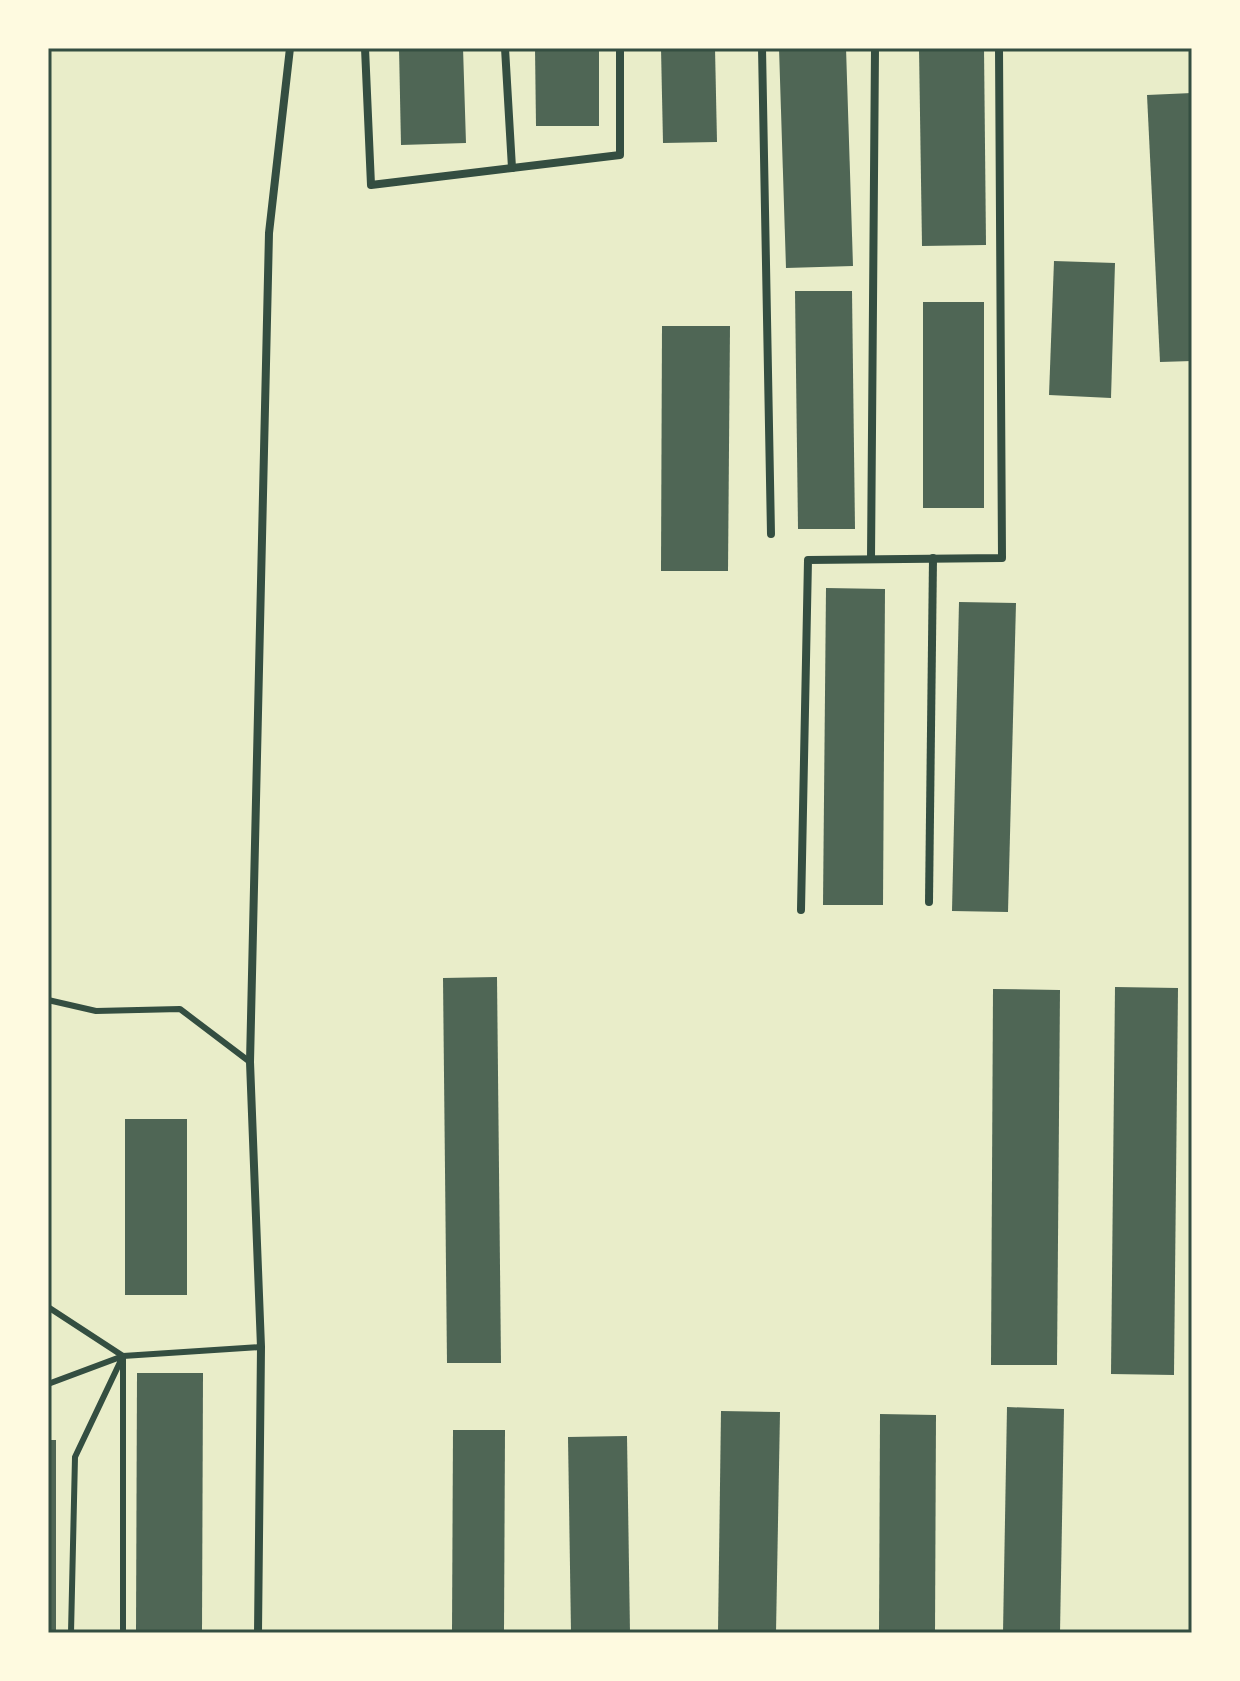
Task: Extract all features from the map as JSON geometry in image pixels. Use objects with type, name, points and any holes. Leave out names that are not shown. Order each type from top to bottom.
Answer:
[{"type":"street","points":[[258,1633],[261,1347],[250,1062],[269,233],[290,48]]},
{"type":"street","points":[[365,48],[371,185],[620,155],[620,48]]},
{"type":"street","points":[[505,48],[512,168]]},
{"type":"street","points":[[762,48],[771,534]]},
{"type":"street","points":[[871,559],[875,48]]},
{"type":"street","points":[[801,910],[808,560],[1002,558],[999,48]]},
{"type":"street","points":[[929,902],[933,558]]},
{"type":"lane","points":[[48,1000],[96,1011],[180,1009],[250,1062]]},
{"type":"lane","points":[[48,1307],[123,1356]]},
{"type":"lane","points":[[48,1384],[123,1356],[261,1347]]},
{"type":"lane","points":[[71,1633],[75,1457],[123,1356]]},
{"type":"lane","points":[[123,1356],[123,1633]]},
{"type":"building","points":[[399,48],[463,48],[466,143],[401,145]]},
{"type":"building","points":[[535,48],[599,48],[599,126],[536,126]]},
{"type":"building","points":[[661,48],[715,48],[717,142],[663,143]]},
{"type":"building","points":[[779,48],[846,48],[853,266],[786,268]]},
{"type":"building","points":[[919,48],[984,48],[986,245],[922,246]]},
{"type":"building","points":[[1192,93],[1192,361],[1160,362],[1147,95]]},
{"type":"building","points":[[1054,261],[1115,263],[1111,398],[1049,395]]},
{"type":"building","points":[[795,291],[852,291],[855,529],[798,529]]},
{"type":"building","points":[[923,302],[984,302],[984,508],[923,508]]},
{"type":"building","points":[[662,326],[730,326],[728,571],[661,571]]},
{"type":"building","points":[[826,588],[885,589],[883,905],[823,905]]},
{"type":"building","points":[[959,602],[1016,603],[1008,912],[952,911]]},
{"type":"building","points":[[497,977],[501,1363],[447,1363],[443,978]]},
{"type":"building","points":[[1115,987],[1178,988],[1174,1375],[1111,1374]]},
{"type":"building","points":[[993,989],[1060,990],[1057,1365],[991,1365]]},
{"type":"building","points":[[125,1119],[187,1119],[187,1295],[125,1295]]},
{"type":"building","points":[[137,1373],[203,1373],[202,1633],[136,1633]]},
{"type":"building","points":[[1007,1407],[1064,1409],[1060,1633],[1003,1633]]},
{"type":"building","points":[[721,1411],[780,1412],[776,1633],[718,1633]]},
{"type":"building","points":[[880,1414],[936,1415],[935,1633],[879,1633]]},
{"type":"building","points":[[453,1430],[505,1430],[504,1633],[452,1633]]},
{"type":"building","points":[[627,1436],[630,1633],[571,1633],[568,1437]]},
{"type":"building","points":[[48,1440],[56,1440],[56,1633],[48,1633]]}]
